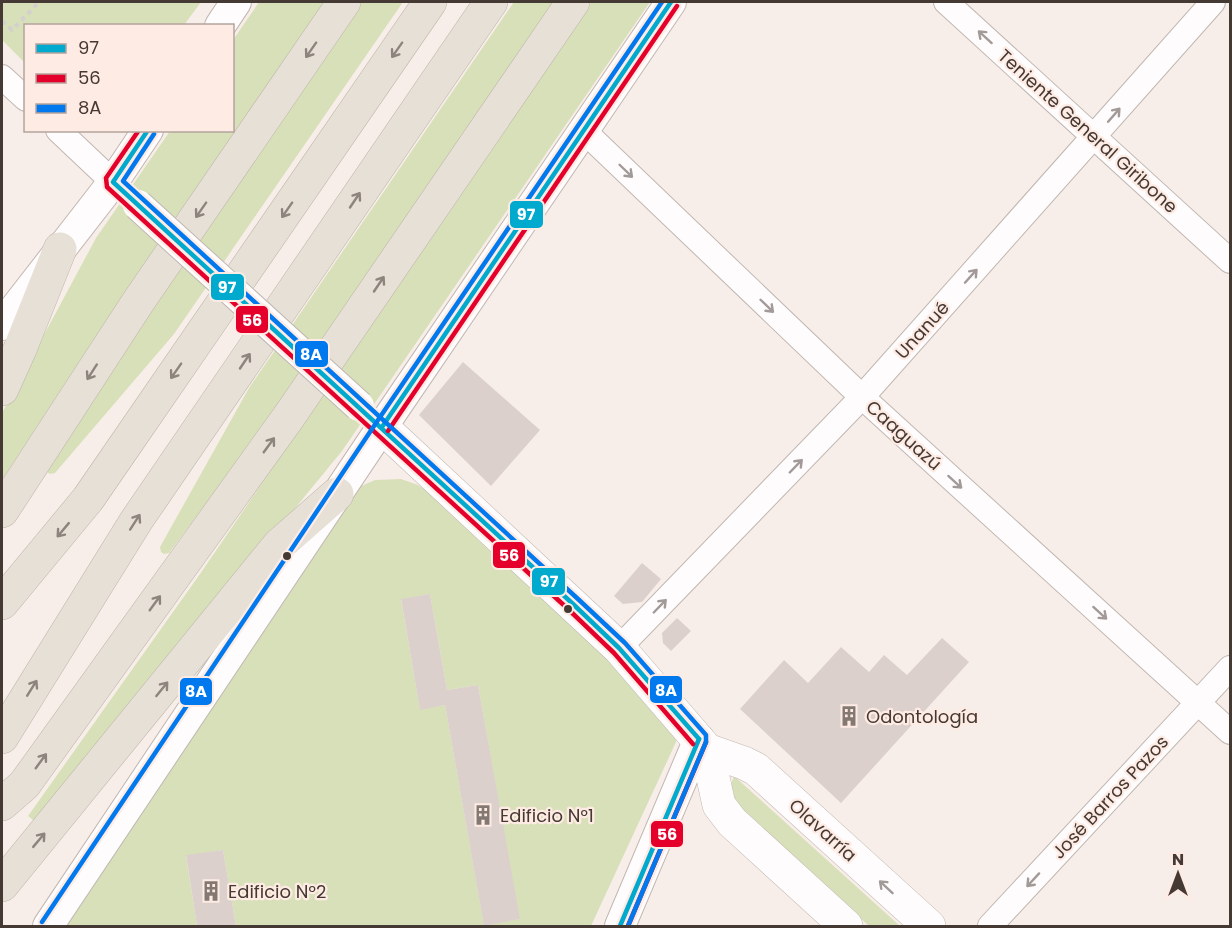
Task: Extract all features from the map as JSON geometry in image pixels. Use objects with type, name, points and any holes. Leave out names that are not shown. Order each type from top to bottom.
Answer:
[{"type":"highway","points":[[2,511],[138,302],[344,2]]},
{"type":"highway","points":[[2,603],[88,499],[430,2]]},
{"type":"highway","points":[[2,738],[136,521],[491,2]]},
{"type":"highway","points":[[2,804],[24,785],[290,415],[573,2]]},
{"type":"highway","points":[[2,389],[60,249]]},
{"type":"highway","points":[[2,885],[279,545],[336,494]]},
{"type":"main road","name":"Olavarría","points":[[370,416],[619,648],[703,745],[720,805],[732,822],[846,927]]},
{"type":"main road","name":"Olavarría","points":[[703,745],[756,770],[929,927]]},
{"type":"street","points":[[221,24],[236,2]]},
{"type":"street","points":[[48,927],[336,494],[370,416],[584,131],[671,2]]},
{"type":"street","name":"Teniente General Giribone","points":[[946,2],[1230,261]]},
{"type":"street","name":"Unanué","points":[[619,648],[862,397],[1213,2]]},
{"type":"street","points":[[2,77],[24,97]]},
{"type":"street","name":"Caaguazú","points":[[584,131],[862,397],[1230,732]]},
{"type":"street","name":"Olavarría","points":[[60,132],[370,416]]},
{"type":"street","points":[[2,325],[113,182],[147,132]]},
{"type":"street","name":"José Barros Pazos","points":[[990,927],[1230,668]]},
{"type":"street","points":[[620,927],[703,745]]},
{"type":"path","points":[[2,21],[12,30],[39,2]]},
{"type":"green space","points":[[2,2],[201,2],[185,24],[24,24],[24,62],[2,40]]},
{"type":"green space","points":[[259,2],[330,2],[2,480],[2,413],[96,238],[169,132],[234,132],[234,39]]},
{"type":"green space","points":[[360,2],[403,2],[174,334],[55,473],[50,474],[47,472],[146,313]]},
{"type":"green space","points":[[514,2],[555,2],[277,408],[169,553],[164,554],[160,547],[249,388]]},
{"type":"green space","points":[[591,2],[650,2],[342,451],[37,823],[28,816],[200,574]]},
{"type":"green space","points":[[401,479],[418,485],[448,505],[664,712],[677,731],[676,742],[591,926],[236,926],[223,850],[186,856],[197,926],[59,926],[359,487],[375,480]],"holes":[[[430,594],[447,690],[478,685],[519,919],[484,925],[445,705],[420,709],[401,600]]]},
{"type":"green space","points":[[734,776],[900,926],[869,926],[727,796]]},
{"type":"building","points":[[463,362],[540,430],[491,486],[419,415]]},
{"type":"building","points":[[642,563],[661,579],[642,602],[623,604],[614,596]]},
{"type":"building","name":"Edificio N°1","points":[[430,594],[447,690],[478,685],[520,919],[484,926],[445,705],[420,710],[401,599]]},
{"type":"building","points":[[677,618],[691,631],[671,651],[663,643],[662,633]]},
{"type":"building","points":[[942,638],[969,662],[841,803],[740,709],[784,660],[808,683],[841,647],[869,672],[884,655],[907,675]]},
{"type":"building","name":"Edificio N°2","points":[[223,850],[236,926],[197,926],[186,855]]},
{"type":"transit line","name":"8A","points":[[42,922],[376,423],[662,2]]},
{"type":"transit line","name":"97","points":[[382,427],[671,2]]},
{"type":"transit line","name":"56","points":[[388,431],[677,6]]},
{"type":"transit line","name":"56","points":[[138,132],[106,178],[107,187],[568,609],[614,653],[693,744]]},
{"type":"transit line","name":"97","points":[[147,132],[113,182],[573,604],[619,648],[699,739]]},
{"type":"transit line","name":"8A","points":[[154,134],[123,181],[625,643],[706,735],[706,742],[628,926]]},
{"type":"transit line","name":"97","points":[[620,926],[699,739]]},
{"type":"transit line","name":"56","points":[[628,926],[706,742]]},
{"type":"place","name":"Odontología","points":[[849,716]]},
{"type":"place","name":"Edificio N°1","points":[[483,815]]},
{"type":"place","name":"Edificio N°2","points":[[211,891]]}]
